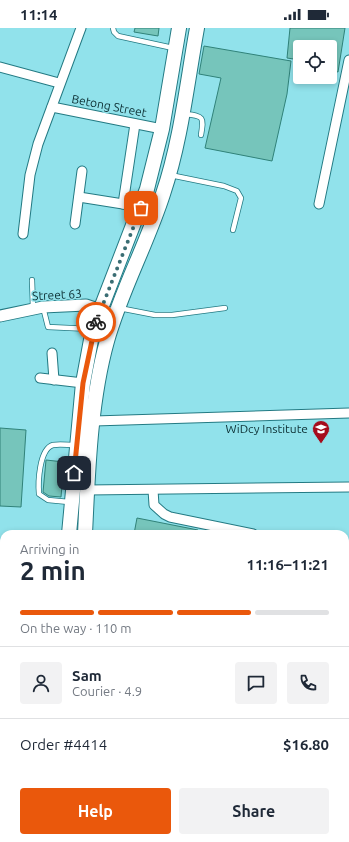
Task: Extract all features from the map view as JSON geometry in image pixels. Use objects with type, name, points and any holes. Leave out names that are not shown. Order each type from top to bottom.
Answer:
[{"type":"main road","points":[[69,530],[83,383],[93,329],[141,208],[162,129],[179,28]]},
{"type":"main road","points":[[85,530],[87,490],[98,383],[106,342],[117,311],[149,236],[169,175],[182,113],[196,28]]},
{"type":"street","points":[[23,234],[30,175],[38,144],[81,28]]},
{"type":"street","points":[[319,204],[349,60]]},
{"type":"street","points":[[0,67],[59,84]]},
{"type":"street","name":"Betong Street","points":[[52,107],[162,129]]},
{"type":"street","points":[[123,204],[135,124]]},
{"type":"street","points":[[75,224],[82,171]]},
{"type":"street","points":[[79,197],[141,208]]},
{"type":"street","name":"Street 63","points":[[0,316],[38,308],[86,306],[117,311]]},
{"type":"street","points":[[52,353],[54,380]]},
{"type":"street","points":[[40,378],[83,383]]},
{"type":"street","points":[[94,421],[349,413]]},
{"type":"street","points":[[87,490],[349,487]]},
{"type":"street","points":[[152,490],[154,505],[170,517],[233,530]]},
{"type":"lane","points":[[113,28],[114,32],[118,36],[176,49]]},
{"type":"lane","points":[[182,113],[199,115],[202,118],[203,122],[200,135]]},
{"type":"lane","points":[[169,175],[224,186],[237,191],[241,198],[233,230]]},
{"type":"lane","points":[[32,280],[38,308],[48,327],[93,329]]},
{"type":"lane","points":[[117,311],[161,315],[225,308]]},
{"type":"lane","points":[[71,502],[48,500],[39,494],[38,486],[42,457],[45,450],[52,445],[76,445]]},
{"type":"building","points":[[135,28],[159,28],[158,36],[134,32]]},
{"type":"building","points":[[290,28],[345,28],[338,72],[337,40],[293,40],[293,59],[287,58]]},
{"type":"building","points":[[204,46],[291,61],[287,94],[272,161],[205,148],[221,78],[199,74]]},
{"type":"building","points":[[0,428],[26,430],[21,507],[0,506]]},
{"type":"building","points":[[46,460],[64,462],[61,497],[49,496],[43,492]]},
{"type":"building","points":[[137,518],[198,530],[135,530]]},
{"type":"way so far","points":[[96,322],[141,208]]},
{"type":"place","name":"WiDcy Institute","points":[[321,444]]},
{"type":"route","points":[[74,473],[83,383],[93,329],[96,322]]}]
